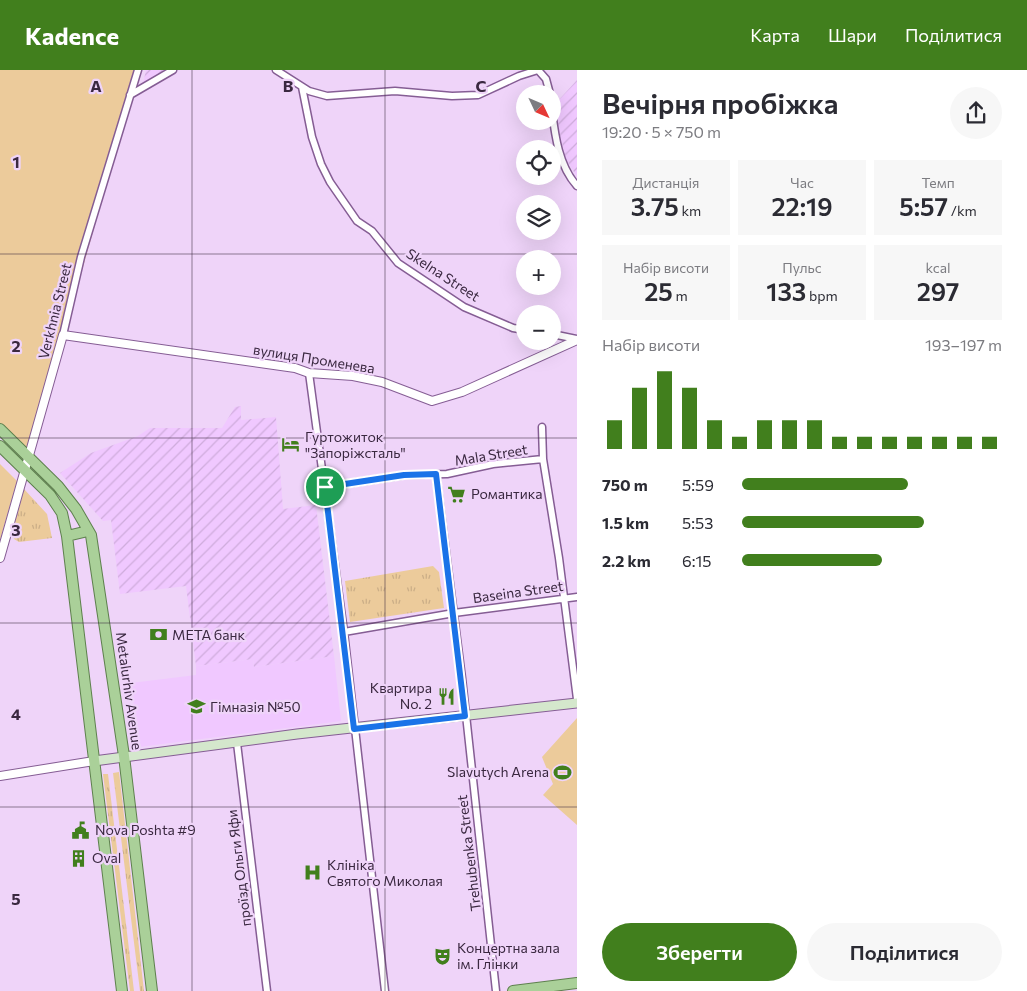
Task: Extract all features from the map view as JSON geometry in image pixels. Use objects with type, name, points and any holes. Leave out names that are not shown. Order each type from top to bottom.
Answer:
[{"type":"main road","name":"Metalurhiv Avenue","points":[[0,429],[58,486],[76,509],[88,531],[109,647],[152,991]]},
{"type":"main road","points":[[0,446],[50,495],[62,513],[67,536],[122,991]]},
{"type":"main road","points":[[67,536],[88,531]]},
{"type":"main road","points":[[94,760],[577,703]]},
{"type":"main road","points":[[513,991],[577,983]]},
{"type":"street","name":"Verkhnia Street","points":[[0,558],[63,335],[81,257],[138,70]]},
{"type":"street","points":[[130,95],[173,70]]},
{"type":"street","points":[[276,70],[302,87],[327,96],[395,91],[452,96],[478,95],[519,76],[538,70],[546,79],[548,85]]},
{"type":"street","name":"Skelna Street","points":[[302,87],[312,137],[321,164],[330,182],[356,221],[372,231],[398,263],[464,306],[516,328]]},
{"type":"street","points":[[555,130],[557,146],[577,186]]},
{"type":"street","name":"вулиця Променева","points":[[63,335],[295,368],[309,372],[360,377],[382,382],[432,401],[462,392],[577,340]]},
{"type":"street","points":[[561,336],[577,340]]},
{"type":"street","points":[[309,372],[344,632],[385,991]]},
{"type":"street","points":[[542,427],[542,459],[565,598],[577,699]]},
{"type":"street","name":"Mala Street","points":[[325,487],[404,475],[469,471],[493,464],[542,459]]},
{"type":"street","name":"Trehubenka Street","points":[[436,474],[454,613],[496,991]]},
{"type":"street","name":"Baseina Street","points":[[344,632],[454,613],[577,597]]},
{"type":"street","name":"проїзд Ольги Яфи","points":[[237,742],[267,991]]},
{"type":"street","points":[[0,776],[94,760]]},
{"type":"shaded area","points":[[146,70],[167,70],[143,84]]},
{"type":"shaded area","points":[[577,80],[577,177],[566,159],[559,131],[561,130],[561,98]]},
{"type":"shaded area","points":[[241,406],[241,420],[276,417],[283,509],[316,505],[334,656],[254,667],[253,659],[196,666],[186,586],[120,594],[111,520],[103,521],[60,473],[91,453],[138,436],[150,428],[222,428],[235,407]]},
{"type":"shaded area","name":"Гімназія №50","points":[[334,656],[341,721],[139,747],[131,683],[196,675],[196,666],[253,659],[254,667]]},
{"type":"green space","points":[[0,70],[139,70],[29,457],[0,429]]},
{"type":"green space","points":[[0,464],[17,481],[0,540]]},
{"type":"green space","points":[[24,489],[47,514],[52,538],[19,542],[14,539],[12,533]]},
{"type":"green space","points":[[433,566],[439,572],[444,608],[350,622],[345,581]]},
{"type":"green space","name":"Slavutych Arena","points":[[577,718],[577,825],[543,795],[553,784],[542,757]]},
{"type":"green space","points":[[119,772],[144,991],[140,991],[113,773]]},
{"type":"green space","points":[[103,774],[108,774],[134,991],[130,991]]},
{"type":"place","name":"Гуртожиток \"Запоріжсталь\"","points":[[291,445]]},
{"type":"place","name":"Романтика","points":[[457,494]]},
{"type":"place","name":"МЕТА банк","points":[[158,635]]},
{"type":"place","name":"Квартира No. 2","points":[[446,696]]},
{"type":"place","name":"Гімназія №50","points":[[196,707]]},
{"type":"place","name":"Slavutych Arena","points":[[563,772]]},
{"type":"place","name":"Nova Poshta #9","points":[[81,830]]},
{"type":"place","name":"Oval","points":[[78,858]]},
{"type":"place","name":"Клініка Святого Миколая","points":[[313,873]]},
{"type":"place","name":"Концертна зала ім. Глінки","points":[[443,956]]},
{"type":"route","points":[[436,474],[462,678],[465,716],[354,729],[344,632],[325,487],[404,475],[436,474]]}]
